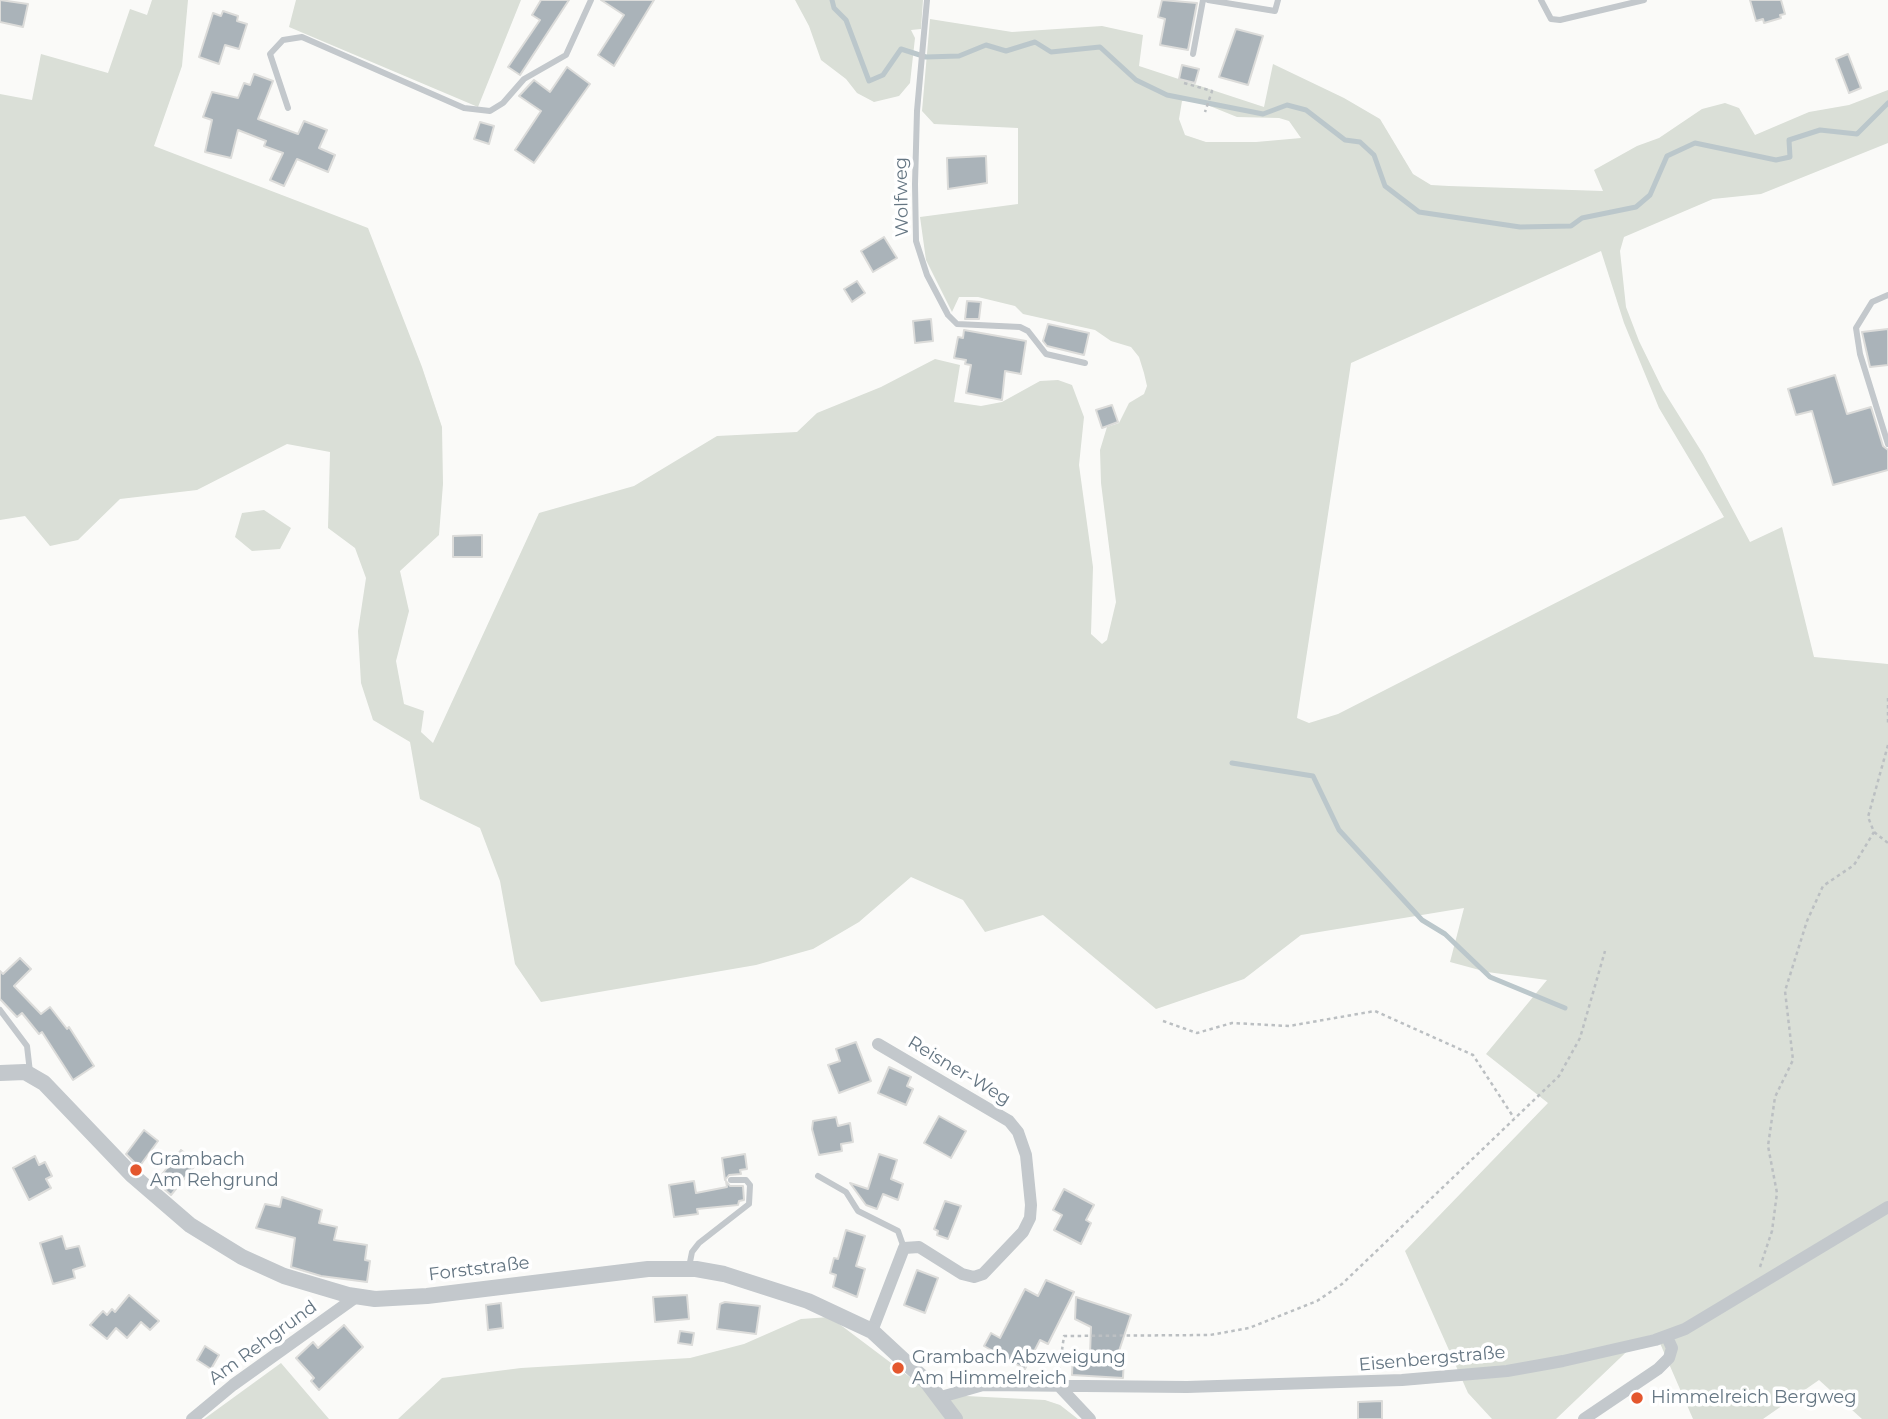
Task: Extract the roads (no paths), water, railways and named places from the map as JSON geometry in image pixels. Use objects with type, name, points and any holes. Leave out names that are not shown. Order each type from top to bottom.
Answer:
[{"type":"street","name":"Reisner-Weg","points":[[878,1044],[1009,1121],[1018,1132],[1026,1155],[1030,1218],[1023,1232],[983,1274],[962,1274],[919,1247],[904,1248]]},
{"type":"street","points":[[0,1073],[32,1075]]},
{"type":"street","name":"Forststraße","points":[[32,1075],[54,1092],[132,1175],[190,1225],[262,1267],[315,1287],[356,1297],[408,1297],[648,1269],[689,1269],[753,1281],[808,1301],[872,1331],[941,1397],[955,1419]]},
{"type":"street","name":"Eisenbergstraße","points":[[941,1397],[983,1385],[1186,1387],[1402,1380],[1507,1371],[1667,1337],[1888,1207]]},
{"type":"street","points":[[872,1331],[904,1248]]},
{"type":"street","name":"Am Rehgrund","points":[[192,1419],[233,1385],[356,1297]]},
{"type":"street","points":[[1584,1419],[1658,1369],[1669,1358],[1672,1348],[1667,1337]]},
{"type":"street","points":[[1058,1385],[1090,1419]]},
{"type":"lane","points":[[288,107],[270,54],[283,40],[302,37],[464,108],[490,111],[503,103],[524,79],[550,67],[566,55],[591,0]]},
{"type":"lane","name":"Wolfweg","points":[[927,0],[916,111],[915,208],[916,241],[927,275],[948,315],[957,324],[1020,327],[1028,331],[1046,354],[1085,363]]},
{"type":"lane","points":[[1193,54],[1206,0],[1275,11],[1278,0]]},
{"type":"lane","points":[[1541,0],[1551,19],[1560,20],[1644,0]]},
{"type":"lane","points":[[1888,295],[1872,302],[1856,328],[1860,354],[1888,444]]},
{"type":"lane","points":[[0,1010],[27,1046],[32,1075]]},
{"type":"lane","points":[[818,1176],[846,1192],[858,1211],[898,1231],[904,1248]]},
{"type":"lane","points":[[689,1269],[692,1252],[699,1243],[749,1204],[751,1194],[746,1180],[731,1180]]},
{"type":"waterway","points":[[832,0],[834,8],[846,20],[869,81],[883,75],[901,49],[926,57],[959,56],[986,45],[1006,51],[1035,42],[1051,52],[1100,47],[1136,80],[1167,95],[1263,114],[1287,105],[1306,110],[1345,140],[1360,142],[1374,155],[1385,186],[1419,212],[1520,227],[1571,226],[1582,218],[1636,207],[1650,195],[1667,156],[1695,143],[1776,160],[1790,157],[1789,140],[1820,130],[1857,134],[1888,103]]},
{"type":"waterway","points":[[1232,763],[1313,776],[1339,830],[1422,920],[1445,934],[1490,977],[1565,1008]]},
{"type":"place","name":"Grambach Am Rehgrund","points":[[136,1170]]},
{"type":"place","name":"Grambach Abzweigung Am Himmelreich","points":[[898,1368]]},
{"type":"place","name":"Himmelreich Bergweg","points":[[1637,1398]]}]
